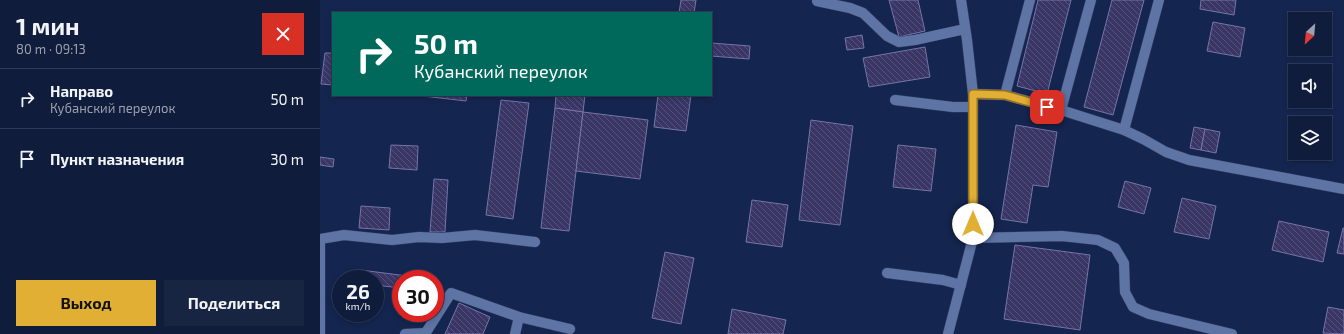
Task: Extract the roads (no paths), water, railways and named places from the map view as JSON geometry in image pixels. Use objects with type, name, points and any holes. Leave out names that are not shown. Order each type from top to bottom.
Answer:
[{"type":"street","points":[[948,334],[973,238],[973,94],[966,29],[961,0]]},
{"type":"street","points":[[1005,95],[1030,0]]},
{"type":"street","points":[[1061,110],[1090,0]]},
{"type":"street","points":[[1124,130],[1159,0]]},
{"type":"street","points":[[817,2],[850,8],[863,13],[887,36],[899,42],[966,29]]},
{"type":"street","points":[[973,94],[1005,95],[1061,110],[1124,130],[1166,152],[1189,160],[1344,189]]},
{"type":"street","points":[[895,100],[953,107],[973,107]]},
{"type":"street","points":[[320,332],[320,239],[344,235],[392,240],[419,237],[442,238],[475,235],[535,242]]},
{"type":"street","points":[[973,238],[1062,236],[1098,240],[1115,248],[1124,263],[1125,292],[1133,307],[1149,314],[1232,334]]},
{"type":"street","points":[[887,273],[943,280],[960,285]]},
{"type":"street","points":[[405,334],[426,334],[451,293],[519,317],[570,329]]},
{"type":"street","points":[[515,334],[519,317]]}]
